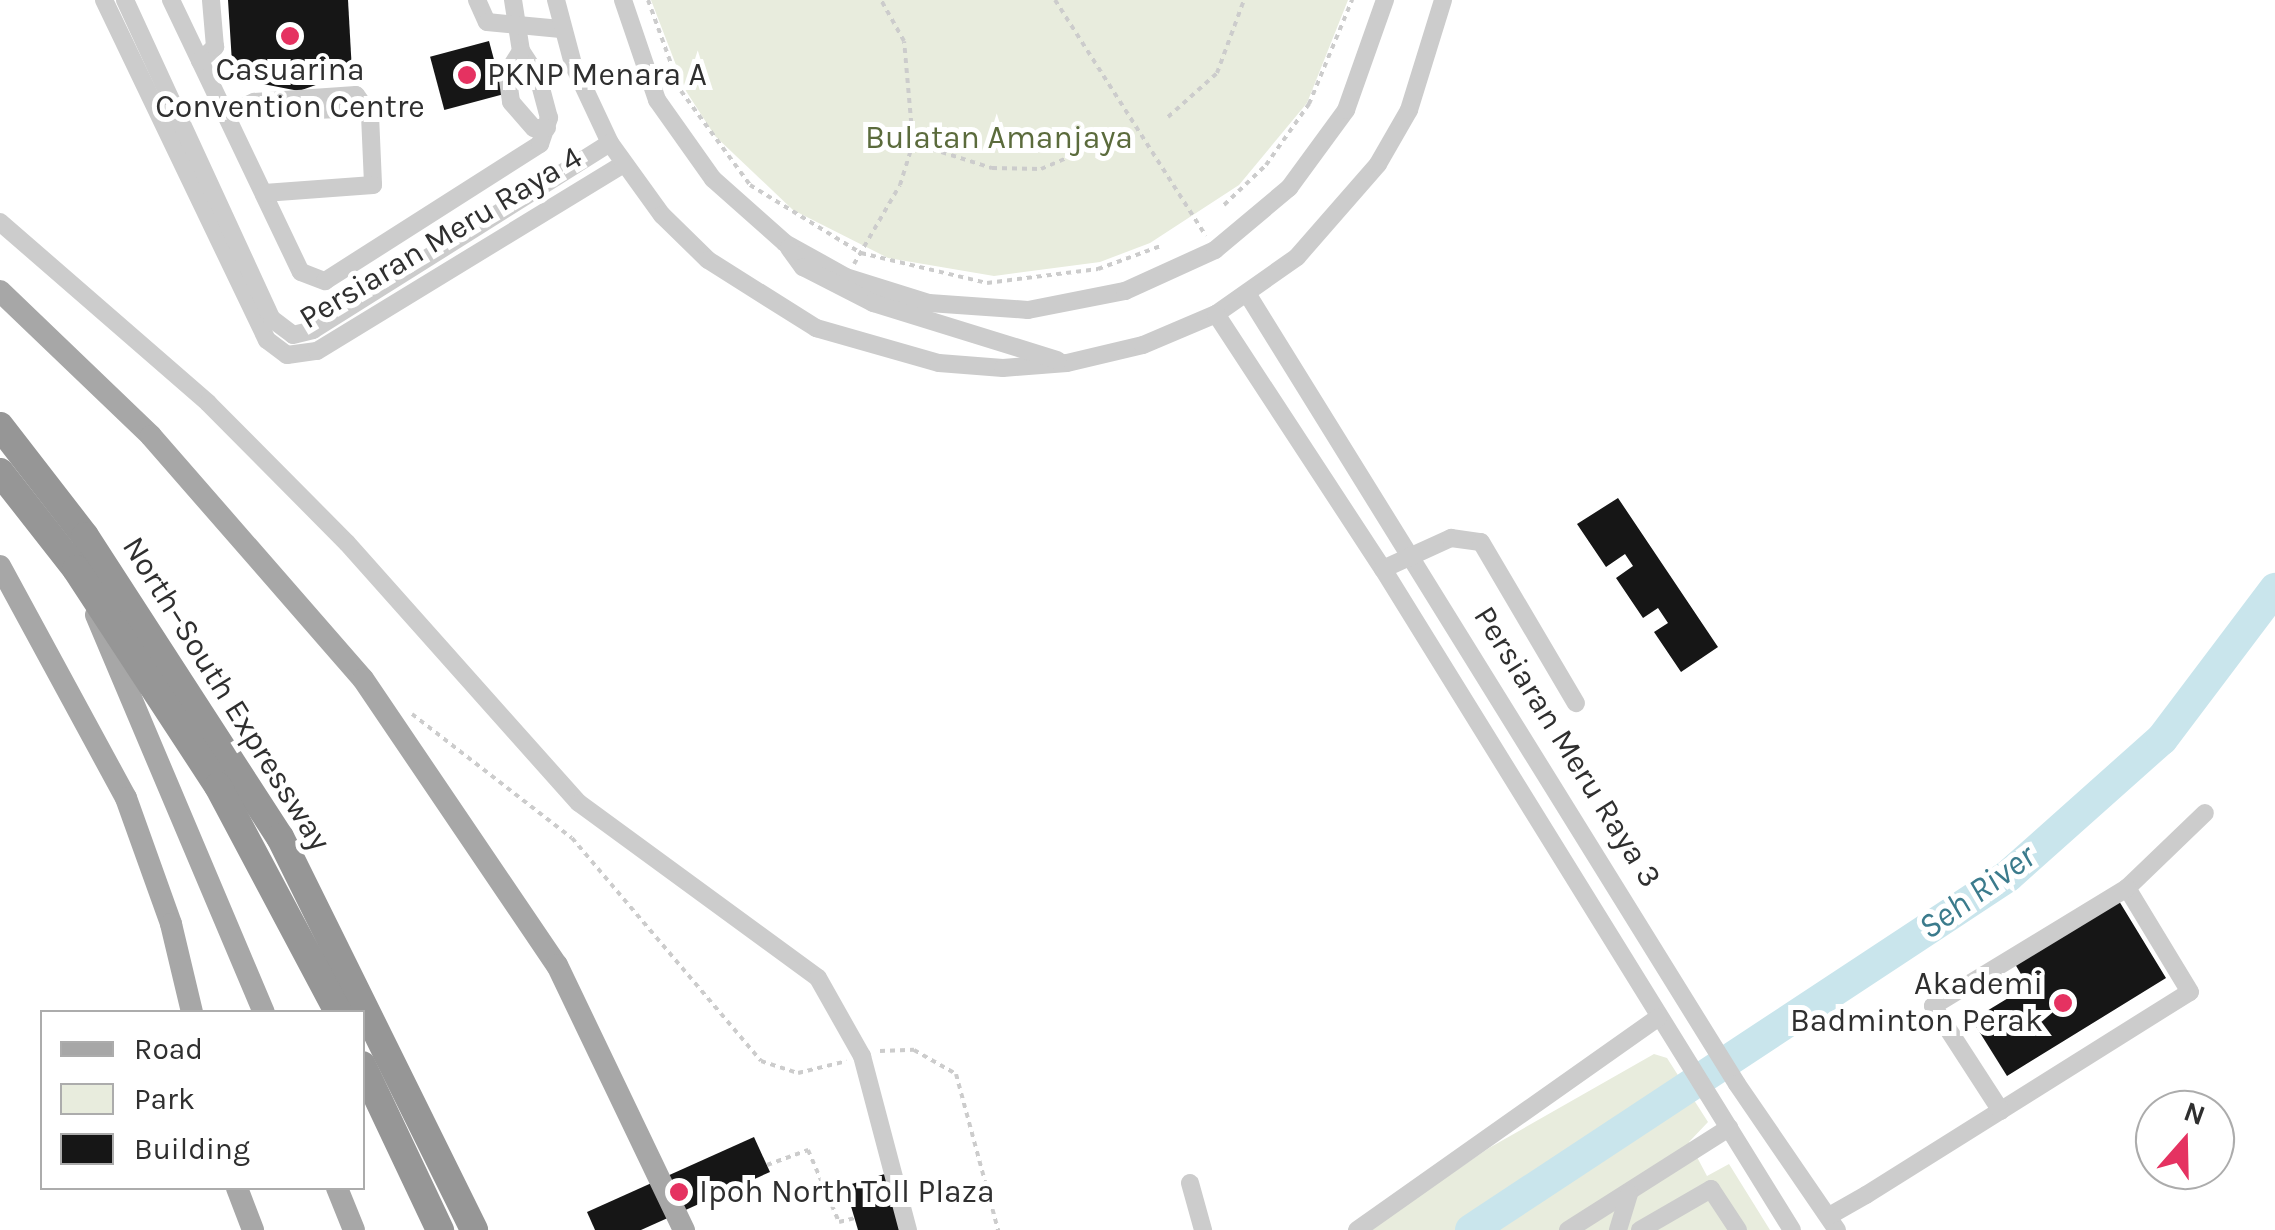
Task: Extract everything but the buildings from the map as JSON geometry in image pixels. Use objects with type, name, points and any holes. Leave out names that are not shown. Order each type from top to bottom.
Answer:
[{"type":"highway","name":"North–South Expressway","points":[[0,426],[85,536],[280,837],[474,1230]]},
{"type":"highway","name":"North–South Expressway","points":[[0,472],[76,568],[218,786],[337,1010]]},
{"type":"highway","points":[[365,1071],[440,1230]]},
{"type":"main road","points":[[0,291],[151,436],[363,679],[557,966],[684,1230]]},
{"type":"main road","points":[[0,566],[126,798],[170,924],[192,1010]]},
{"type":"main road","points":[[76,568],[263,1010]]},
{"type":"main road","points":[[237,1190],[252,1230]]},
{"type":"main road","points":[[337,1190],[354,1230]]},
{"type":"street","points":[[104,0],[267,340],[287,354],[293,335],[272,319],[125,0]]},
{"type":"street","points":[[171,0],[200,60],[233,113],[301,272],[325,281],[540,144],[547,128],[545,96],[521,51],[514,0]]},
{"type":"street","points":[[200,60],[215,47],[211,0]]},
{"type":"street","points":[[477,0],[487,22],[562,30]]},
{"type":"street","points":[[556,0],[562,30],[610,143],[623,164],[708,260],[816,328],[939,363],[1067,363],[1144,345],[1216,314],[1248,295],[1330,225],[1378,164],[1408,110],[1444,0]]},
{"type":"street","points":[[622,0],[658,100],[712,180],[786,243],[846,277],[929,303],[1028,310],[1125,292],[1215,250],[1289,188],[1346,110],[1385,0]]},
{"type":"street","points":[[521,51],[507,73],[511,102],[534,128],[547,128]]},
{"type":"street","points":[[233,113],[366,110],[373,184],[264,193]]},
{"type":"street","name":"Persiaran Meru Raya 4","points":[[293,335],[313,330],[610,143]]},
{"type":"street","name":"Persiaran Meru Raya 4","points":[[287,354],[317,351],[623,164]]},
{"type":"street","points":[[0,222],[180,378],[277,473],[579,803],[818,978],[862,1056],[908,1230]]},
{"type":"street","points":[[786,243],[804,267],[872,303],[1067,363]]},
{"type":"street","name":"Persiaran Meru Raya 3","points":[[1248,295],[1413,554],[1737,1084],[1833,1223]]},
{"type":"street","name":"Persiaran Meru Raya 3","points":[[1216,314],[1383,569],[1792,1230]]},
{"type":"street","points":[[1383,569],[1451,538],[1481,542],[1576,703]]},
{"type":"street","points":[[2001,1111],[1933,1006],[2127,888],[2205,813]]},
{"type":"street","points":[[1833,1223],[2190,992],[2127,888]]},
{"type":"street","points":[[1357,1230],[1658,1018]]},
{"type":"street","points":[[1574,1228],[1729,1128]]},
{"type":"street","points":[[1190,1183],[1203,1230]]},
{"type":"street","points":[[1640,1230],[1711,1189],[1738,1230]]},
{"type":"street","points":[[1618,1230],[1630,1194]]},
{"type":"path","points":[[648,0],[681,91],[750,185],[860,253],[988,283],[1098,269],[1161,246]]},
{"type":"path","points":[[846,277],[900,186],[913,143],[904,41],[882,0]]},
{"type":"path","points":[[1055,0],[1215,250]]},
{"type":"path","points":[[1168,117],[1218,73],[1244,0]]},
{"type":"path","points":[[1224,205],[1266,165],[1309,104],[1352,0]]},
{"type":"path","points":[[913,143],[992,168],[1040,169],[1097,145]]},
{"type":"path","points":[[408,712],[572,838],[761,1061],[798,1072],[862,1056],[914,1050],[956,1074],[998,1230]]},
{"type":"path","points":[[767,1165],[808,1150],[839,1222],[855,1218]]},
{"type":"green space","name":"Bulatan Amanjaya","points":[[651,0],[1348,0],[1307,103],[1239,185],[1150,243],[1100,262],[994,276],[888,258],[793,210],[715,136],[686,91]]},
{"type":"green space","points":[[1654,1054],[1667,1058],[1708,1122],[1689,1142],[1707,1176],[1729,1164],[1770,1230],[1369,1230],[1489,1148]]},
{"type":"waterway","name":"Seh River","points":[[1471,1230],[2008,876],[2162,739],[2275,589]]},
{"type":"place","name":"Casuarina Convention Centre","points":[[290,36]]},
{"type":"place","name":"PKNP Menara A","points":[[467,75]]},
{"type":"place","name":"Akademi Badminton Perak","points":[[2063,1003]]},
{"type":"place","name":"Ipoh North Toll Plaza","points":[[679,1192]]}]
